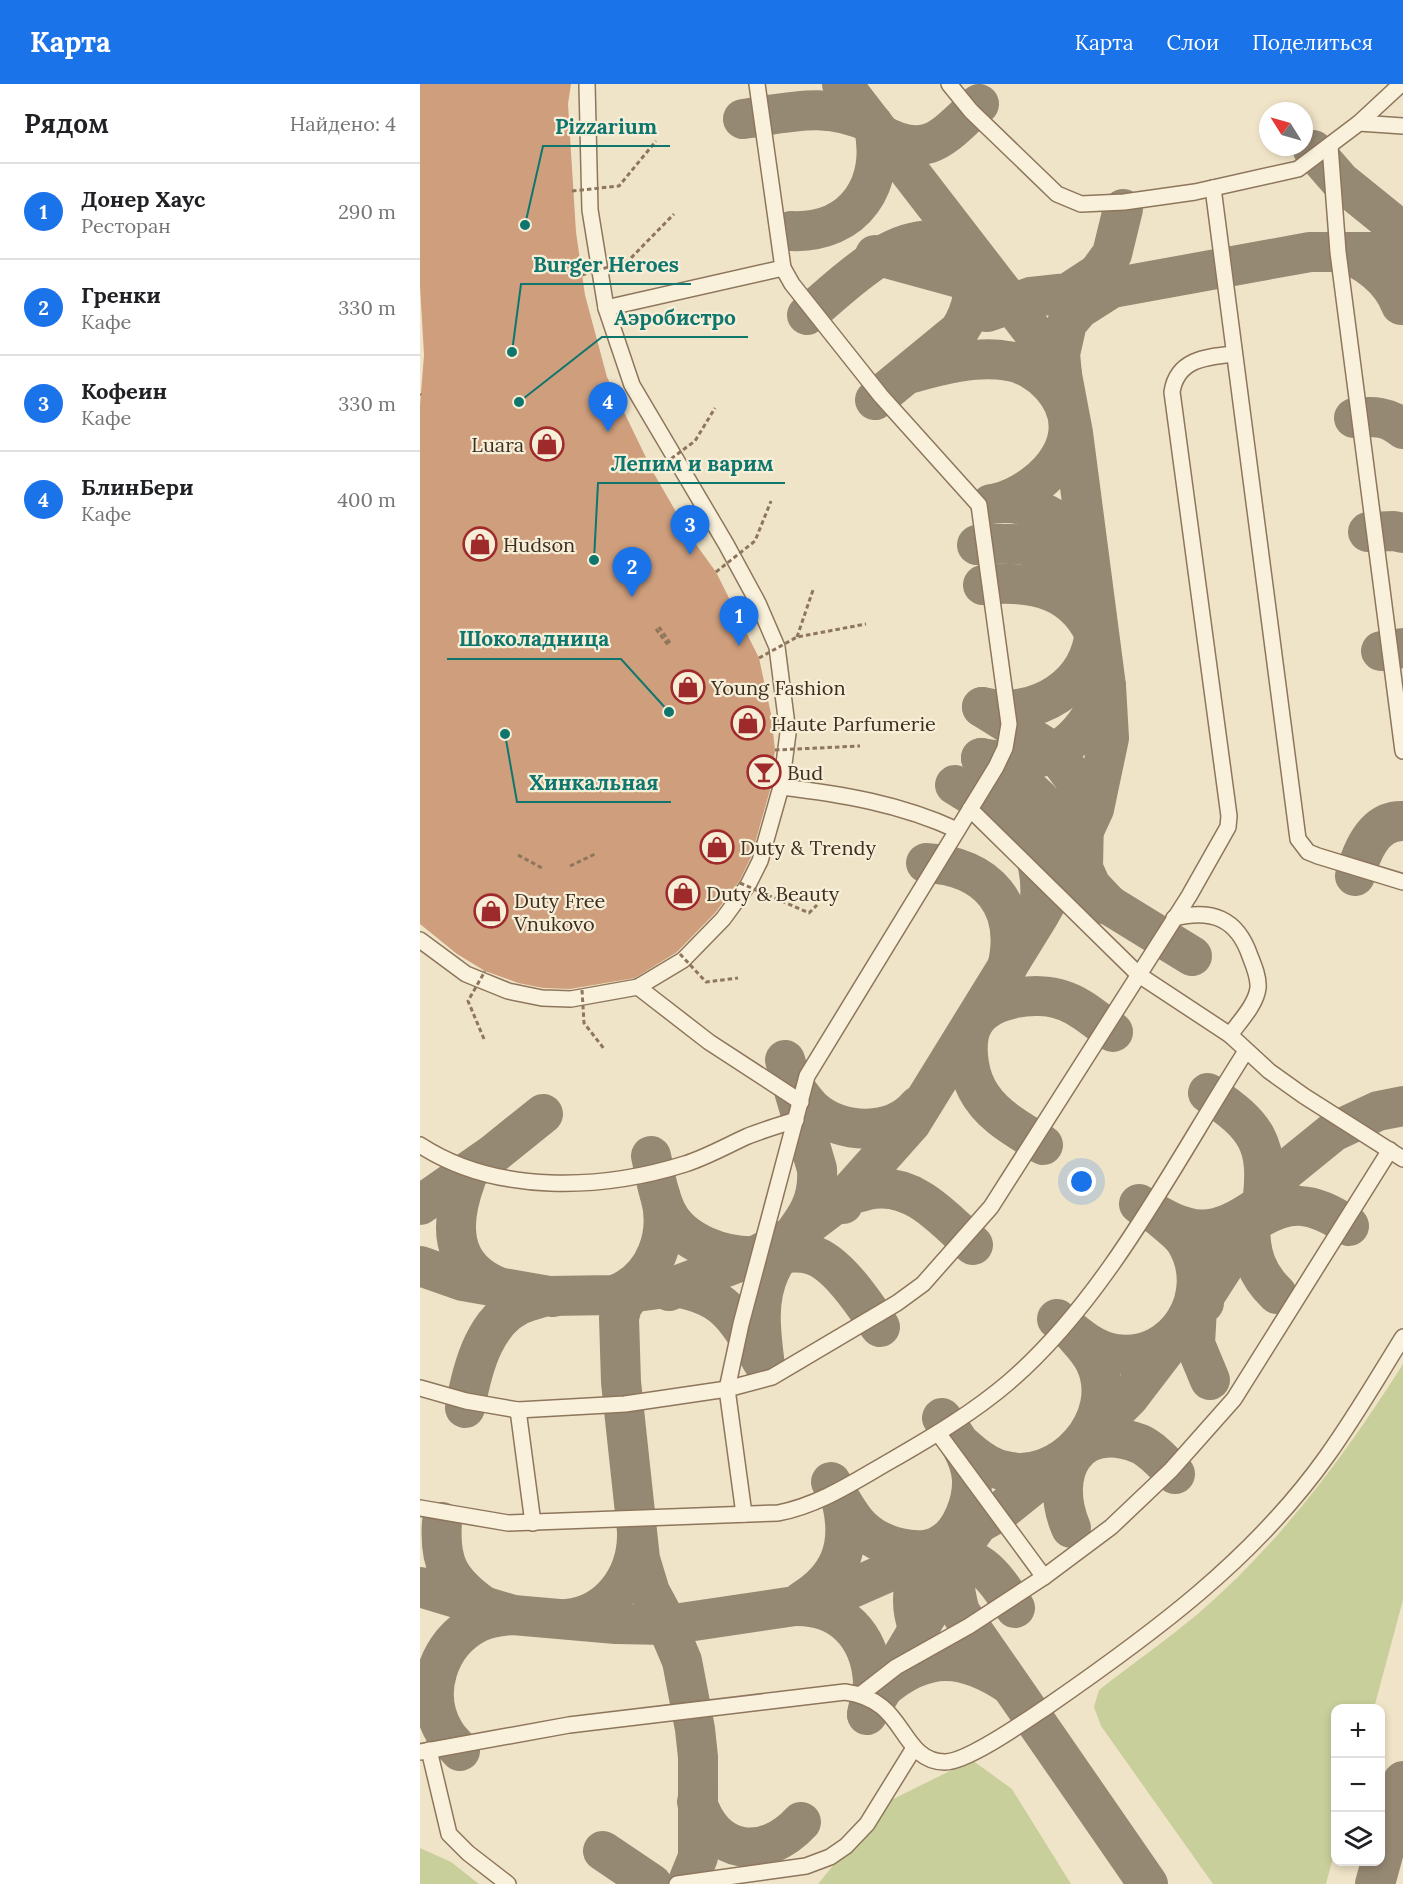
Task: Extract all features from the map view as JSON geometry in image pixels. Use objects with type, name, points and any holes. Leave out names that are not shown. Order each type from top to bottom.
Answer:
[{"type":"lane","points":[[420,940],[466,974],[508,991],[542,998],[571,999],[638,987],[682,960],[723,919],[748,885],[760,861],[782,787],[788,733],[777,647],[759,603],[732,554],[632,385],[606,308],[590,210],[587,84]]},
{"type":"lane","points":[[744,1514],[727,1389],[741,1324],[811,1066],[970,809],[1005,748],[1009,724],[979,505],[881,396],[792,284],[783,268],[757,84]]},
{"type":"lane","points":[[949,84],[971,111],[1057,194],[1081,204],[1124,202],[1213,188],[1298,170],[1359,123],[1401,84]]},
{"type":"lane","points":[[1359,123],[1403,126]]},
{"type":"lane","points":[[1330,146],[1338,252],[1402,742]]},
{"type":"lane","points":[[1213,188],[1298,839],[1308,852],[1403,882]]},
{"type":"lane","points":[[606,308],[783,268]]},
{"type":"lane","points":[[420,1388],[466,1401],[518,1410],[625,1404],[727,1389],[772,1377],[874,1318],[923,1284],[991,1207],[1139,975],[1224,836],[1229,816],[1172,392],[1175,377],[1186,365],[1210,357],[1234,354]]},
{"type":"lane","points":[[782,787],[894,805],[930,817],[957,830]]},
{"type":"lane","points":[[970,809],[1139,975],[1230,1035],[1246,1051],[1304,1096],[1403,1159]]},
{"type":"lane","points":[[1174,918],[1192,914],[1214,917],[1240,932],[1247,946],[1258,988],[1248,1010],[1230,1035]]},
{"type":"lane","points":[[638,987],[709,1042],[801,1102]]},
{"type":"lane","points":[[420,1508],[484,1521],[533,1523],[778,1513],[803,1508],[938,1433],[1008,1383],[1028,1365],[1094,1288],[1246,1051]]},
{"type":"lane","points":[[420,1145],[457,1163],[501,1176],[560,1184],[608,1182],[639,1178],[687,1164],[752,1135],[796,1120]]},
{"type":"lane","points":[[860,1695],[896,1666],[978,1621],[1044,1577],[1111,1527],[1145,1497],[1216,1421],[1251,1372],[1390,1150]]},
{"type":"lane","points":[[508,1884],[489,1878],[449,1834],[425,1751],[569,1725],[668,1711],[837,1693],[860,1695],[884,1708],[914,1748],[932,1761],[946,1762],[976,1750],[1032,1717],[1131,1649],[1191,1601],[1247,1550],[1320,1465],[1403,1337]]},
{"type":"lane","points":[[518,1410],[533,1523]]},
{"type":"lane","points":[[938,1433],[1044,1577]]},
{"type":"lane","points":[[677,1884],[806,1866],[830,1857],[846,1846],[867,1824],[914,1748]]},
{"type":"path","points":[[572,191],[619,186],[656,141]]},
{"type":"path","points":[[582,275],[628,261],[674,214]]},
{"type":"path","points":[[653,472],[695,441],[715,408]]},
{"type":"path","points":[[716,572],[755,541],[771,501]]},
{"type":"path","points":[[797,637],[813,590]]},
{"type":"path","points":[[759,658],[797,637],[866,624]]},
{"type":"path","points":[[657,628],[669,644]]},
{"type":"path","points":[[775,750],[860,746]]},
{"type":"path","points":[[570,866],[597,853]]},
{"type":"path","points":[[518,855],[542,868]]},
{"type":"path","points":[[740,883],[809,913],[817,905]]},
{"type":"path","points":[[680,954],[706,982],[738,978]]},
{"type":"path","points":[[484,1039],[468,1001],[485,971]]},
{"type":"path","points":[[582,990],[584,1023],[605,1050]]},
{"type":"green space","points":[[1403,1364],[1403,1600],[1375,1704],[1331,1704],[1331,1865],[1326,1884],[1213,1884],[1101,1726],[1094,1707],[1099,1690],[1200,1612],[1230,1585],[1285,1526],[1335,1464]]},
{"type":"green space","points":[[972,1760],[1012,1789],[1071,1884],[818,1884],[883,1804]]},
{"type":"green space","points":[[420,1848],[451,1862],[479,1884],[420,1884]]},
{"type":"building","points":[[420,84],[571,84],[568,104],[576,232],[585,295],[607,377],[653,472],[690,536],[716,572],[759,658],[771,714],[775,750],[770,790],[751,857],[740,880],[715,913],[677,952],[635,978],[570,989],[543,988],[518,983],[485,971],[457,954],[420,924],[420,406],[424,355],[420,286]]},
{"type":"taxiway","points":[[842,84],[1051,355],[1062,375]]},
{"type":"taxiway","points":[[880,134],[897,142],[923,145],[945,135],[979,104]]},
{"type":"taxiway","points":[[743,119],[793,111],[825,110],[856,117],[873,124],[876,166],[871,185],[862,201],[849,214],[833,224],[814,230],[791,231]]},
{"type":"taxiway","points":[[1313,150],[1340,181],[1403,232]]},
{"type":"taxiway","points":[[1083,294],[1112,254],[1123,209]]},
{"type":"taxiway","points":[[807,315],[869,264],[904,245],[922,241],[941,241],[954,245],[974,257],[973,296],[959,331],[875,400]]},
{"type":"taxiway","points":[[420,1266],[463,1281],[549,1296],[614,1295],[673,1287],[755,1256],[793,1236],[846,1196],[911,1123],[1038,917],[1071,859],[1094,809],[1109,738],[1106,686],[1073,433],[1062,375],[1060,354],[1067,323],[1079,309],[1112,288],[1310,252],[1403,252]]},
{"type":"taxiway","points":[[1339,252],[1359,260],[1376,271],[1391,287],[1401,305]]},
{"type":"taxiway","points":[[875,255],[999,289]]},
{"type":"taxiway","points":[[987,312],[1031,297],[1068,293],[1100,272]]},
{"type":"taxiway","points":[[912,373],[947,364],[996,359],[1026,366],[1051,385],[1063,404],[1068,422],[1067,440],[1060,457],[1049,472],[1034,485],[1017,496],[998,503]]},
{"type":"taxiway","points":[[1354,418],[1380,418],[1403,429]]},
{"type":"taxiway","points":[[991,504],[1022,505],[1050,516],[1072,536],[1087,563]]},
{"type":"taxiway","points":[[1368,532],[1403,533]]},
{"type":"taxiway","points":[[977,545],[1012,544],[1041,549],[1066,564],[1089,591]]},
{"type":"taxiway","points":[[983,585],[1020,584],[1052,592],[1066,599],[1079,610],[1098,642]]},
{"type":"taxiway","points":[[982,707],[1002,710],[1022,708],[1041,703],[1058,694],[1084,667],[1091,649],[1095,628]]},
{"type":"taxiway","points":[[1381,651],[1403,648]]},
{"type":"taxiway","points":[[981,758],[1004,761],[1025,760],[1043,757],[1059,749],[1073,739],[1085,725],[1106,686]]},
{"type":"taxiway","points":[[982,707],[1055,753],[1073,777],[1078,788],[1084,816],[1083,868],[1091,886],[1109,905]]},
{"type":"taxiway","points":[[981,758],[1032,792],[1052,817],[1057,832],[1059,877]]},
{"type":"taxiway","points":[[955,785],[1009,821],[1032,848],[1038,866],[1039,913]]},
{"type":"taxiway","points":[[1355,876],[1365,848],[1376,832],[1393,822],[1403,821]]},
{"type":"taxiway","points":[[926,863],[967,872],[983,881],[995,893],[1004,908],[1009,926],[1010,946],[1007,968]]},
{"type":"taxiway","points":[[1082,900],[1109,905],[1192,956]]},
{"type":"taxiway","points":[[1043,1145],[997,1114],[977,1089],[971,1074],[968,1056],[969,1038],[974,1022],[981,1014],[1002,1002],[1014,998],[1040,996],[1069,1002],[1113,1032]]},
{"type":"taxiway","points":[[765,1366],[761,1306],[766,1282],[778,1257],[808,1212],[817,1186],[817,1169],[785,1060]]},
{"type":"taxiway","points":[[792,1084],[813,1110],[825,1118],[852,1128],[867,1129],[895,1123],[918,1106]]},
{"type":"taxiway","points":[[1139,1204],[1173,1223],[1201,1230],[1229,1224],[1262,1204],[1264,1166],[1256,1138],[1238,1116],[1208,1093]]},
{"type":"taxiway","points":[[420,1587],[513,1615],[616,1624],[667,1625],[795,1606],[850,1589],[932,1553],[942,1544],[1002,1510],[1073,1453],[1129,1397],[1197,1308],[1285,1171],[1333,1132],[1378,1111],[1403,1106]]},
{"type":"taxiway","points":[[420,1205],[492,1155],[543,1114]]},
{"type":"taxiway","points":[[651,1156],[664,1206],[674,1224],[683,1233],[706,1246],[732,1254],[758,1256],[799,1252],[822,1259],[841,1275],[880,1327]]},
{"type":"taxiway","points":[[466,1179],[457,1211],[457,1242],[470,1268],[499,1287]]},
{"type":"taxiway","points":[[843,1204],[846,1196],[870,1190],[888,1189],[902,1192],[928,1205],[973,1245]]},
{"type":"taxiway","points":[[617,1294],[642,1277],[651,1266],[657,1253],[662,1239],[663,1225],[660,1195]]},
{"type":"taxiway","points":[[1277,1294],[1259,1271],[1251,1245],[1250,1224],[1277,1210],[1300,1206],[1323,1211],[1349,1226]]},
{"type":"taxiway","points":[[1057,1319],[1091,1345],[1116,1354],[1138,1354],[1157,1347],[1173,1336],[1186,1320],[1194,1302],[1197,1283],[1194,1262],[1186,1242],[1160,1217]]},
{"type":"taxiway","points":[[640,1280],[622,1306],[619,1318],[621,1382],[640,1559],[650,1592],[682,1661],[695,1729],[698,1757],[698,1857],[687,1884]]},
{"type":"taxiway","points":[[669,1291],[673,1287],[691,1290],[705,1295],[728,1310],[745,1332],[762,1361]]},
{"type":"taxiway","points":[[465,1408],[483,1344],[502,1317],[515,1307],[530,1301],[547,1296],[553,1297]]},
{"type":"taxiway","points":[[1204,1303],[1197,1308],[1195,1344],[1210,1380]]},
{"type":"taxiway","points":[[963,1446],[990,1466],[1023,1473],[1044,1469],[1064,1459],[1080,1444],[1093,1426],[1100,1405],[1101,1383],[1093,1358],[1073,1333]]},
{"type":"taxiway","points":[[831,1482],[856,1523],[878,1540],[888,1545],[911,1550],[933,1548],[942,1544],[961,1524],[972,1488],[971,1470],[965,1454],[942,1418]]},
{"type":"taxiway","points":[[1071,1528],[1065,1508],[1063,1489],[1066,1471],[1072,1456],[1084,1445],[1099,1439],[1117,1438],[1140,1444],[1154,1453],[1175,1474]]},
{"type":"taxiway","points":[[802,1601],[826,1582],[840,1560],[845,1533],[842,1503]]},
{"type":"taxiway","points":[[442,1522],[442,1549],[448,1570],[461,1588],[482,1605]]},
{"type":"taxiway","points":[[975,1528],[967,1538],[955,1567],[955,1588],[960,1612],[1148,1884]]},
{"type":"taxiway","points":[[567,1619],[596,1610],[617,1592],[632,1567],[637,1537]]},
{"type":"taxiway","points":[[918,1628],[913,1608],[914,1589],[920,1571],[932,1553],[961,1557],[982,1567],[999,1584],[1015,1608]]},
{"type":"taxiway","points":[[867,1715],[933,1605]]},
{"type":"taxiway","points":[[795,1606],[811,1607],[839,1617],[859,1637],[871,1665],[873,1681],[867,1714]]},
{"type":"taxiway","points":[[460,1751],[447,1736],[438,1718],[434,1702],[437,1671],[443,1656],[463,1632],[486,1619],[513,1615]]},
{"type":"taxiway","points":[[883,1688],[915,1668],[946,1661],[977,1667],[1010,1685]]},
{"type":"taxiway","points":[[1375,1884],[1403,1781]]},
{"type":"taxiway","points":[[697,1802],[705,1820],[716,1833],[728,1842],[742,1847],[757,1847],[772,1843],[787,1835],[801,1822]]},
{"type":"taxiway","points":[[603,1851],[652,1884]]},
{"type":"place","name":"Pizzarium","points":[[525,225]]},
{"type":"place","name":"Burger Heroes","points":[[512,352]]},
{"type":"place","name":"Аэробистро","points":[[519,402]]},
{"type":"place","name":"БлинБери","points":[[608,432]]},
{"type":"place","name":"Luara","points":[[547,444]]},
{"type":"place","name":"Hudson","points":[[480,544]]},
{"type":"place","name":"Кофеин","points":[[690,555]]},
{"type":"place","name":"Лепим и варим","points":[[594,560]]},
{"type":"place","name":"Гренки","points":[[632,597]]},
{"type":"place","name":"Донер Хаус","points":[[739,646]]},
{"type":"place","name":"Young Fashion","points":[[688,687]]},
{"type":"place","name":"Шоколадница","points":[[669,712]]},
{"type":"place","name":"Haute Parfumerie","points":[[748,723]]},
{"type":"place","name":"Хинкальная","points":[[505,734]]},
{"type":"place","name":"Bud","points":[[764,772]]},
{"type":"place","name":"Duty & Trendy","points":[[717,847]]},
{"type":"place","name":"Duty & Beauty","points":[[683,893]]},
{"type":"place","name":"Duty Free Vnukovo","points":[[491,911]]}]
